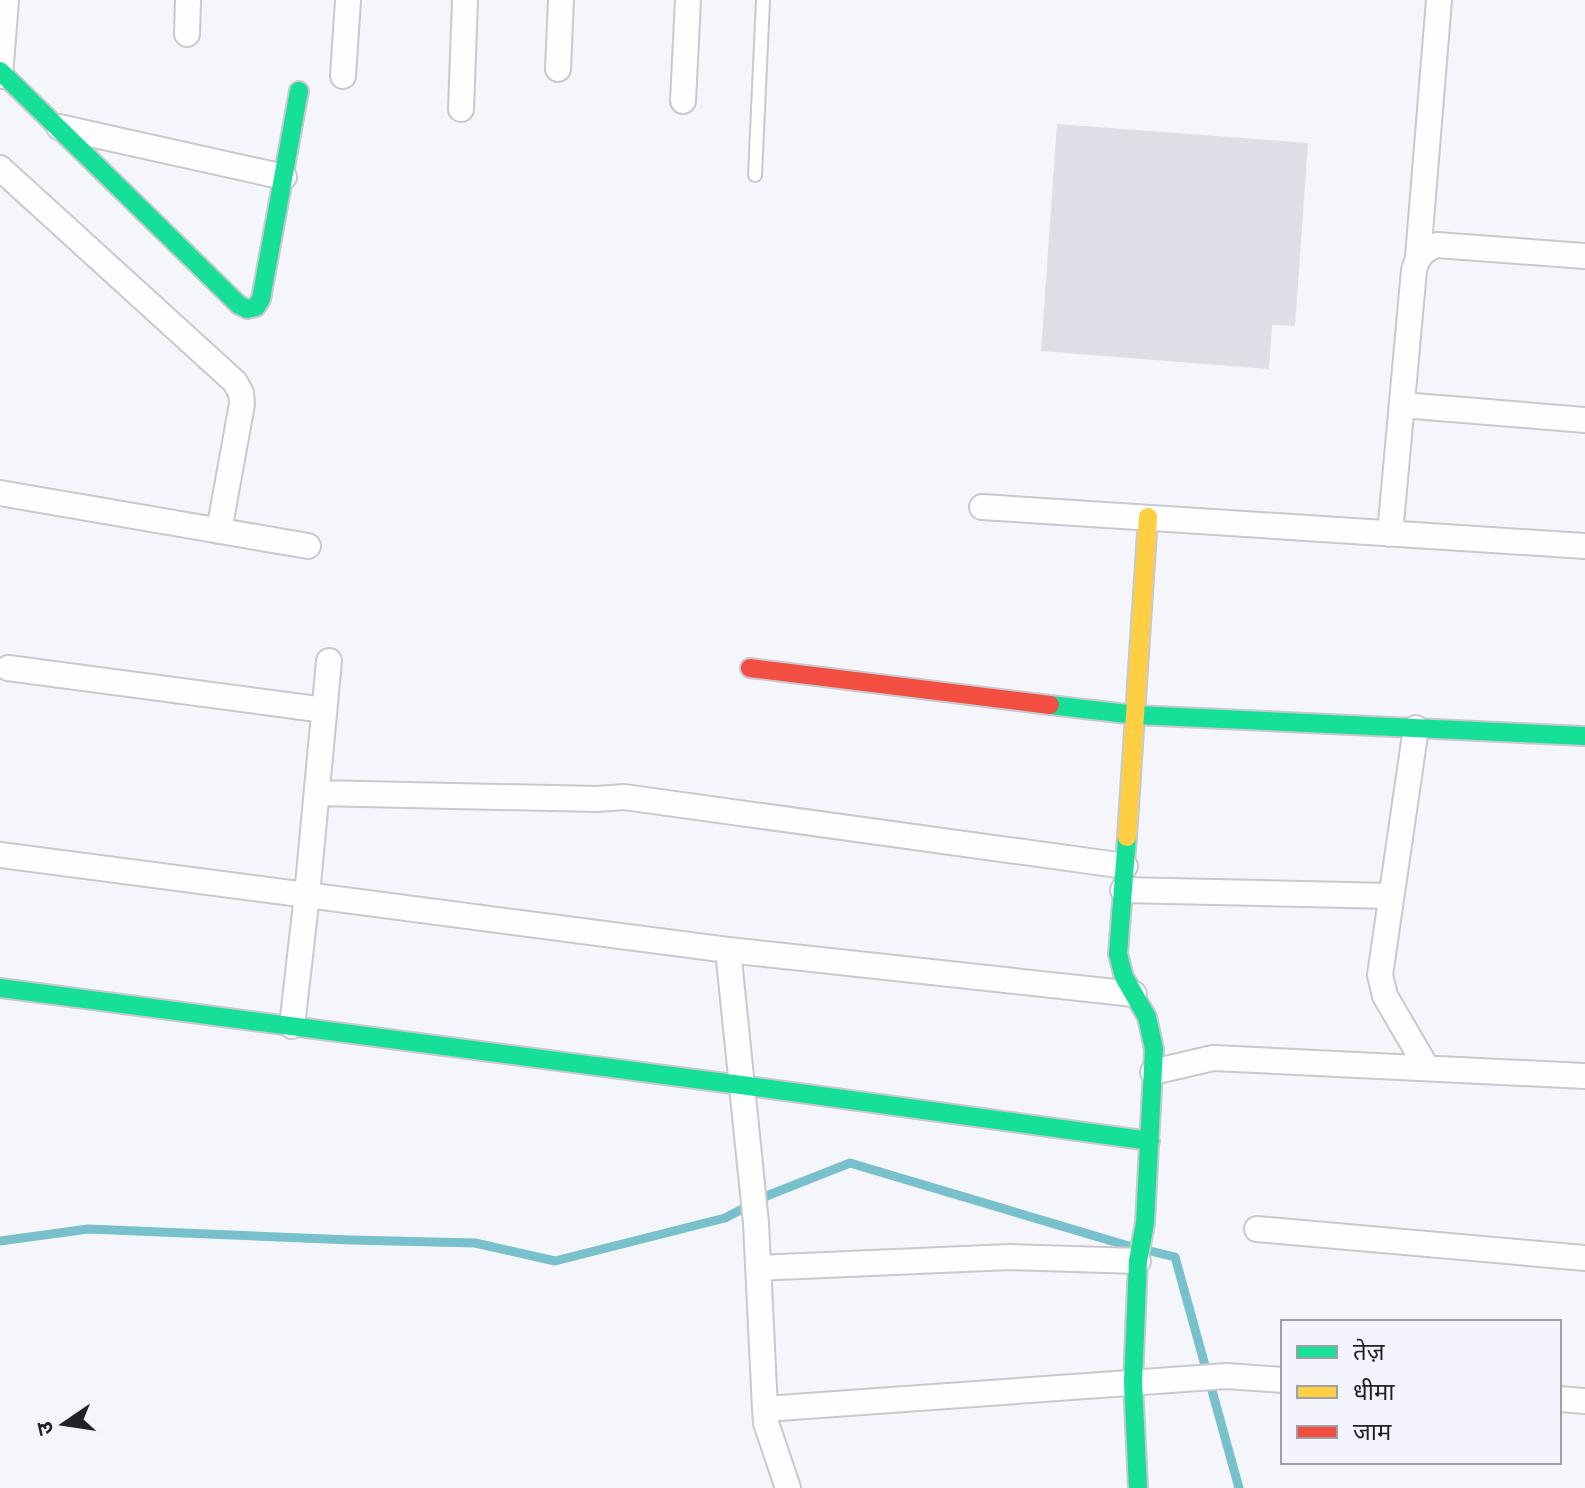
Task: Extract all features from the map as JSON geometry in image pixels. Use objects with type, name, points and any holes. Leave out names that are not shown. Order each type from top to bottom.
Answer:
[{"type":"street","points":[[6,0],[0,73],[239,305],[247,309],[256,307],[261,299],[299,91]]},
{"type":"street","points":[[187,34],[188,0]]},
{"type":"street","points":[[343,76],[348,0]]},
{"type":"street","points":[[461,109],[465,0]]},
{"type":"street","points":[[558,69],[561,0]]},
{"type":"street","points":[[683,101],[688,0]]},
{"type":"street","points":[[1390,534],[1414,270],[1418,257],[1439,0]]},
{"type":"street","points":[[57,126],[284,177]]},
{"type":"street","points":[[0,168],[235,382],[242,404],[219,531]]},
{"type":"street","points":[[1418,257],[1426,249],[1437,245],[1585,256]]},
{"type":"street","points":[[1402,405],[1585,420]]},
{"type":"street","points":[[0,493],[308,546]]},
{"type":"street","points":[[982,507],[1585,546]]},
{"type":"street","points":[[1138,1488],[1133,1382],[1154,1049],[1153,1032],[1119,964],[1148,517]]},
{"type":"street","points":[[292,1026],[329,661]]},
{"type":"street","points":[[8,668],[324,710]]},
{"type":"street","points":[[750,668],[1136,715],[1585,736]]},
{"type":"street","points":[[1416,728],[1380,975],[1381,984],[1427,1068]]},
{"type":"street","points":[[317,793],[624,797],[1124,878],[1391,896]]},
{"type":"street","points":[[0,855],[735,951],[1134,994]]},
{"type":"street","points":[[735,951],[751,1086],[751,1175],[766,1423],[788,1488]]},
{"type":"street","points":[[0,988],[1150,1141]]},
{"type":"street","points":[[1153,1072],[1213,1058],[1585,1076]]},
{"type":"street","points":[[1257,1229],[1585,1258]]},
{"type":"street","points":[[758,1268],[1010,1257],[1139,1257]]},
{"type":"street","points":[[765,1409],[1227,1376],[1281,1380]]},
{"type":"street","points":[[1561,1399],[1585,1401]]},
{"type":"lane","points":[[755,175],[763,0]]},
{"type":"building","points":[[1057,124],[1308,143],[1295,326],[1272,325],[1269,369],[1041,351]]},
{"type":"waterway","points":[[0,1241],[88,1229],[475,1243],[555,1261],[725,1218],[769,1195],[850,1163],[1132,1247]]},
{"type":"waterway","points":[[1146,1250],[1175,1257],[1239,1488]]},
{"type":"traffic: fast","points":[[0,71],[239,305],[247,309],[256,307],[261,299],[299,91]]},
{"type":"traffic: fast","points":[[1050,705],[1136,715],[1585,736]]},
{"type":"traffic: fast","points":[[1127,837],[1118,954],[1124,977],[1147,1017],[1154,1049],[1145,1223],[1138,1261],[1133,1382],[1138,1488]]},
{"type":"traffic: fast","points":[[0,988],[1150,1141]]},
{"type":"traffic: slow","points":[[1127,837],[1148,517]]},
{"type":"traffic: jam","points":[[750,668],[1050,705]]}]
